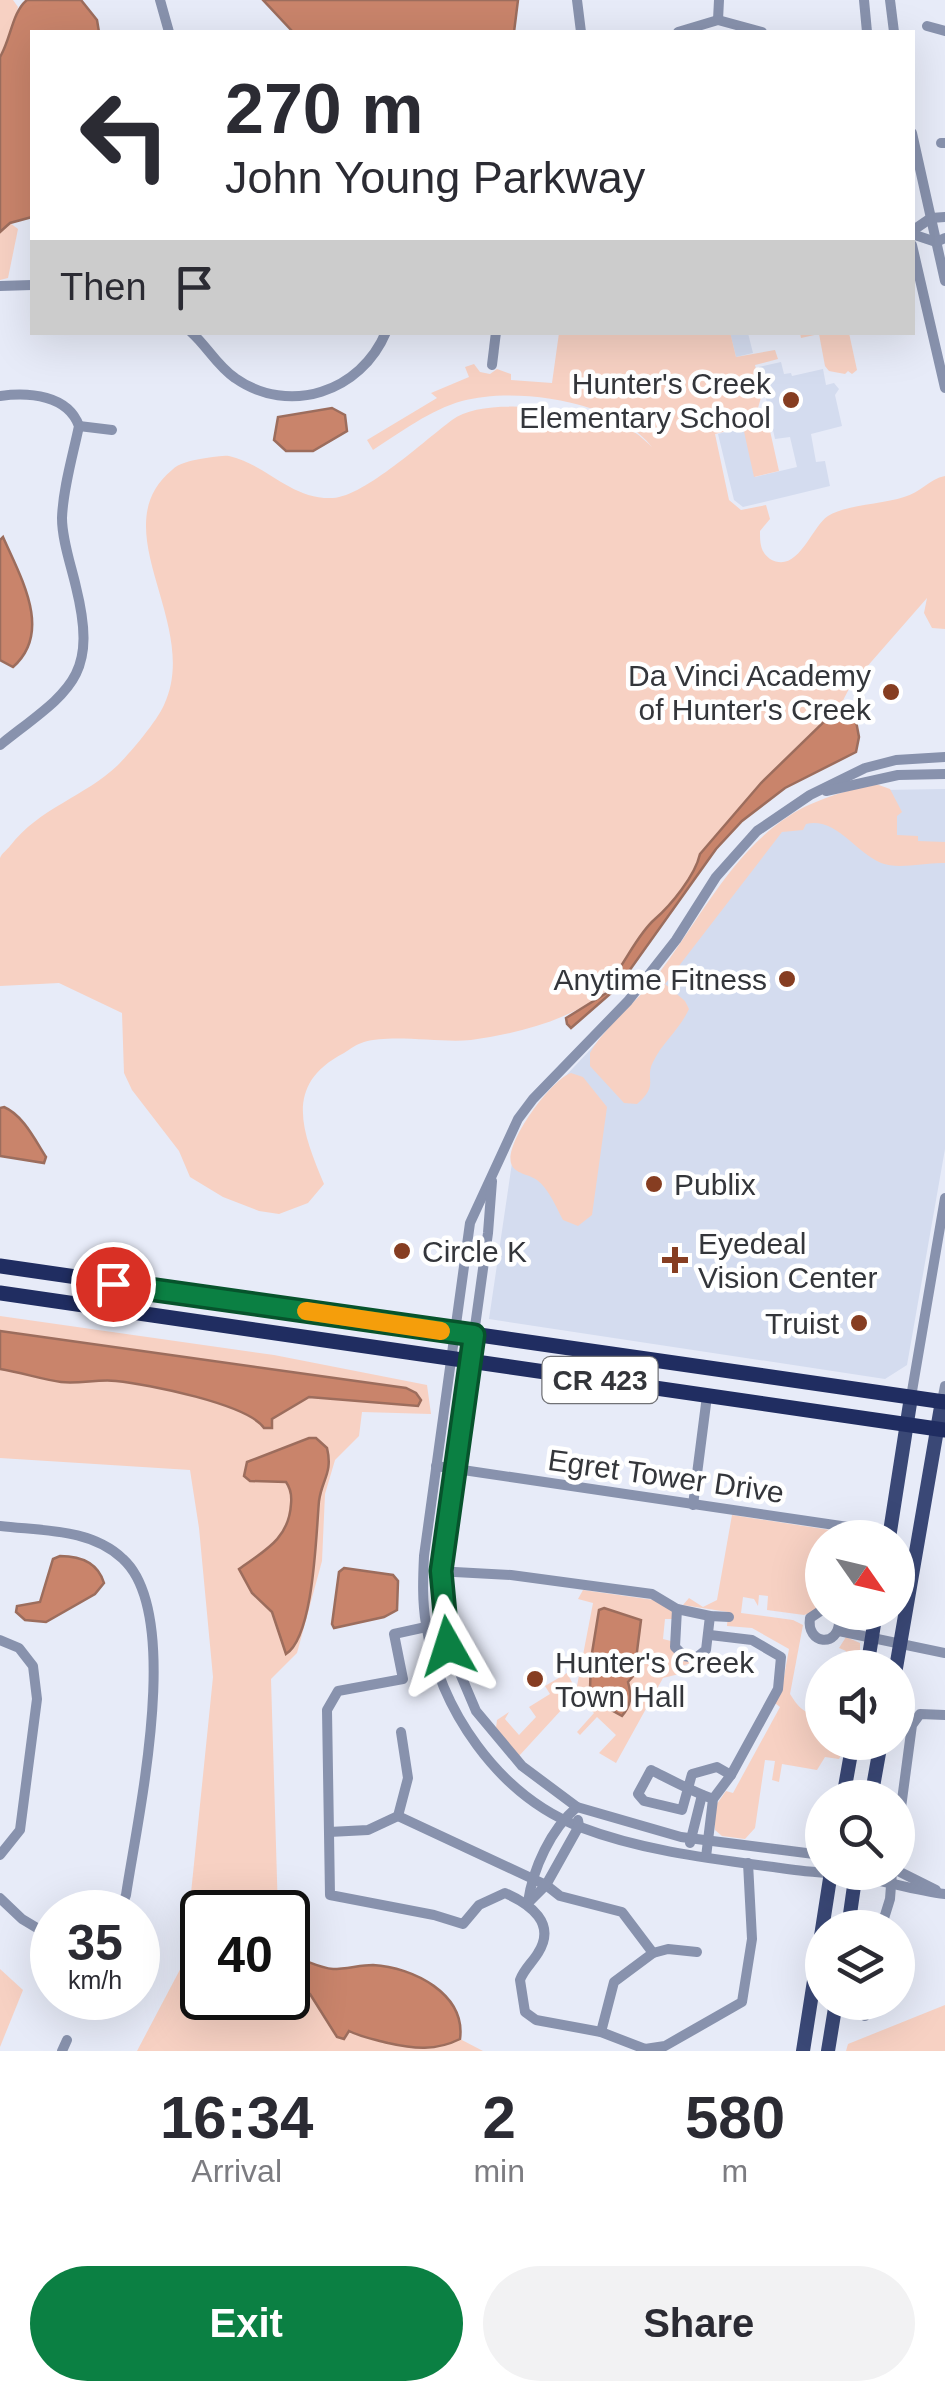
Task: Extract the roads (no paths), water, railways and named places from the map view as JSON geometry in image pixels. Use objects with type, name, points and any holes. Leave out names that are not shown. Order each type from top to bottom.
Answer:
[{"type":"highway","name":"CR 423","points":[[0,1266],[910,1398],[944,1397]]},
{"type":"highway","name":"CR 423","points":[[0,1293],[941,1429]]},
{"type":"main road","points":[[899,1650],[944,1397]]},
{"type":"main road","points":[[891,1520],[910,1398]]},
{"type":"main road","points":[[870,1650],[873,1630]]},
{"type":"main road","points":[[803,2051],[828,1890]]},
{"type":"main road","points":[[828,2051],[833,2020]]},
{"type":"street","points":[[160,0],[168,30]]},
{"type":"street","points":[[576,0],[581,30]]},
{"type":"street","points":[[718,20],[719,0]]},
{"type":"street","points":[[864,0],[867,30]]},
{"type":"street","points":[[890,0],[894,30]]},
{"type":"street","points":[[685,30],[718,20],[755,30]]},
{"type":"street","points":[[926,26],[945,31]]},
{"type":"street","points":[[915,147],[931,218],[941,240],[945,281]]},
{"type":"street","points":[[915,231],[931,218],[945,217]]},
{"type":"street","points":[[915,234],[941,240]]},
{"type":"street","points":[[915,258],[945,388]]},
{"type":"street","points":[[0,286],[30,285]]},
{"type":"street","points":[[194,335],[236,379],[254,389],[301,397],[328,391],[360,373],[375,356],[385,335]]},
{"type":"street","points":[[492,365],[496,335]]},
{"type":"street","points":[[0,396],[61,401],[74,412],[79,426],[62,518],[86,631],[83,662],[70,685],[1,742]]},
{"type":"street","points":[[79,426],[112,430]]},
{"type":"street","points":[[805,1870],[626,1842],[562,1819],[518,1790],[471,1737],[446,1694],[426,1627],[424,1570],[436,1466],[470,1224],[518,1119],[628,1001],[676,940],[716,878],[757,831],[810,795],[866,768],[896,760],[945,757]]},
{"type":"street","points":[[810,795],[898,775],[945,774]]},
{"type":"street","points":[[493,1170],[487,1244],[441,1571],[448,1646],[476,1710],[522,1766],[577,1806],[628,1824],[691,1838],[805,1854]]},
{"type":"street","points":[[910,1398],[945,1198]]},
{"type":"street","points":[[470,1224],[483,1234],[487,1244]]},
{"type":"street","points":[[693,1505],[706,1396]]},
{"type":"street","name":"Egret Tower Drive","points":[[436,1466],[805,1522]]},
{"type":"street","points":[[0,1526],[83,1536],[124,1559],[144,1593],[151,1634],[153,1718],[127,1890]]},
{"type":"street","points":[[424,1570],[511,1575],[652,1594],[677,1608],[728,1617]]},
{"type":"street","points":[[677,1608],[675,1647],[684,1656],[696,1658],[706,1650],[710,1616]]},
{"type":"street","points":[[426,1627],[394,1634],[404,1678],[338,1690],[326,1710],[330,1894],[463,1924],[479,1905],[505,1893],[528,1903],[544,1931],[541,1948],[520,1980],[526,2012],[536,2020],[600,2032],[645,2049],[665,2046],[742,2002],[752,1939],[748,1863]]},
{"type":"street","points":[[810,1630],[814,1637],[828,1641],[839,1631],[945,1653]]},
{"type":"street","points":[[688,1854],[707,1797],[732,1775],[778,1689],[780,1657],[752,1640],[710,1635]]},
{"type":"street","points":[[0,1640],[20,1648],[33,1666],[37,1700],[20,1830],[0,1855]]},
{"type":"street","points":[[905,1780],[912,1725],[920,1714],[945,1716]]},
{"type":"street","points":[[398,1816],[408,1778],[401,1732]]},
{"type":"street","points":[[707,1797],[686,1787],[651,1770],[638,1794],[644,1802],[682,1810],[686,1787],[692,1774],[717,1767],[732,1775]]},
{"type":"street","points":[[706,1857],[707,1797]]},
{"type":"street","points":[[528,1903],[532,1878],[562,1819],[577,1806]]},
{"type":"street","points":[[528,1903],[546,1885],[578,1826],[577,1806]]},
{"type":"street","points":[[329,1832],[368,1830],[398,1816],[532,1878],[560,1896],[622,1912],[653,1953]]},
{"type":"street","points":[[915,1879],[943,1893]]},
{"type":"street","points":[[0,1898],[30,1924]]},
{"type":"street","points":[[600,2032],[614,1982],[653,1953],[668,1949],[697,1952]]},
{"type":"place","name":"Hunter's Creek Elementary School","points":[[791,400]]},
{"type":"place","name":"Da Vinci Academy of Hunter's Creek","points":[[891,692]]},
{"type":"place","name":"Anytime Fitness","points":[[787,979]]},
{"type":"place","name":"Publix","points":[[654,1184]]},
{"type":"place","name":"Circle K","points":[[402,1251]]},
{"type":"place","name":"Eyedeal Vision Center","points":[[675,1260]]},
{"type":"place","name":"Truist","points":[[859,1323]]},
{"type":"place","name":"Hunter's Creek Town Hall","points":[[535,1679]]}]
